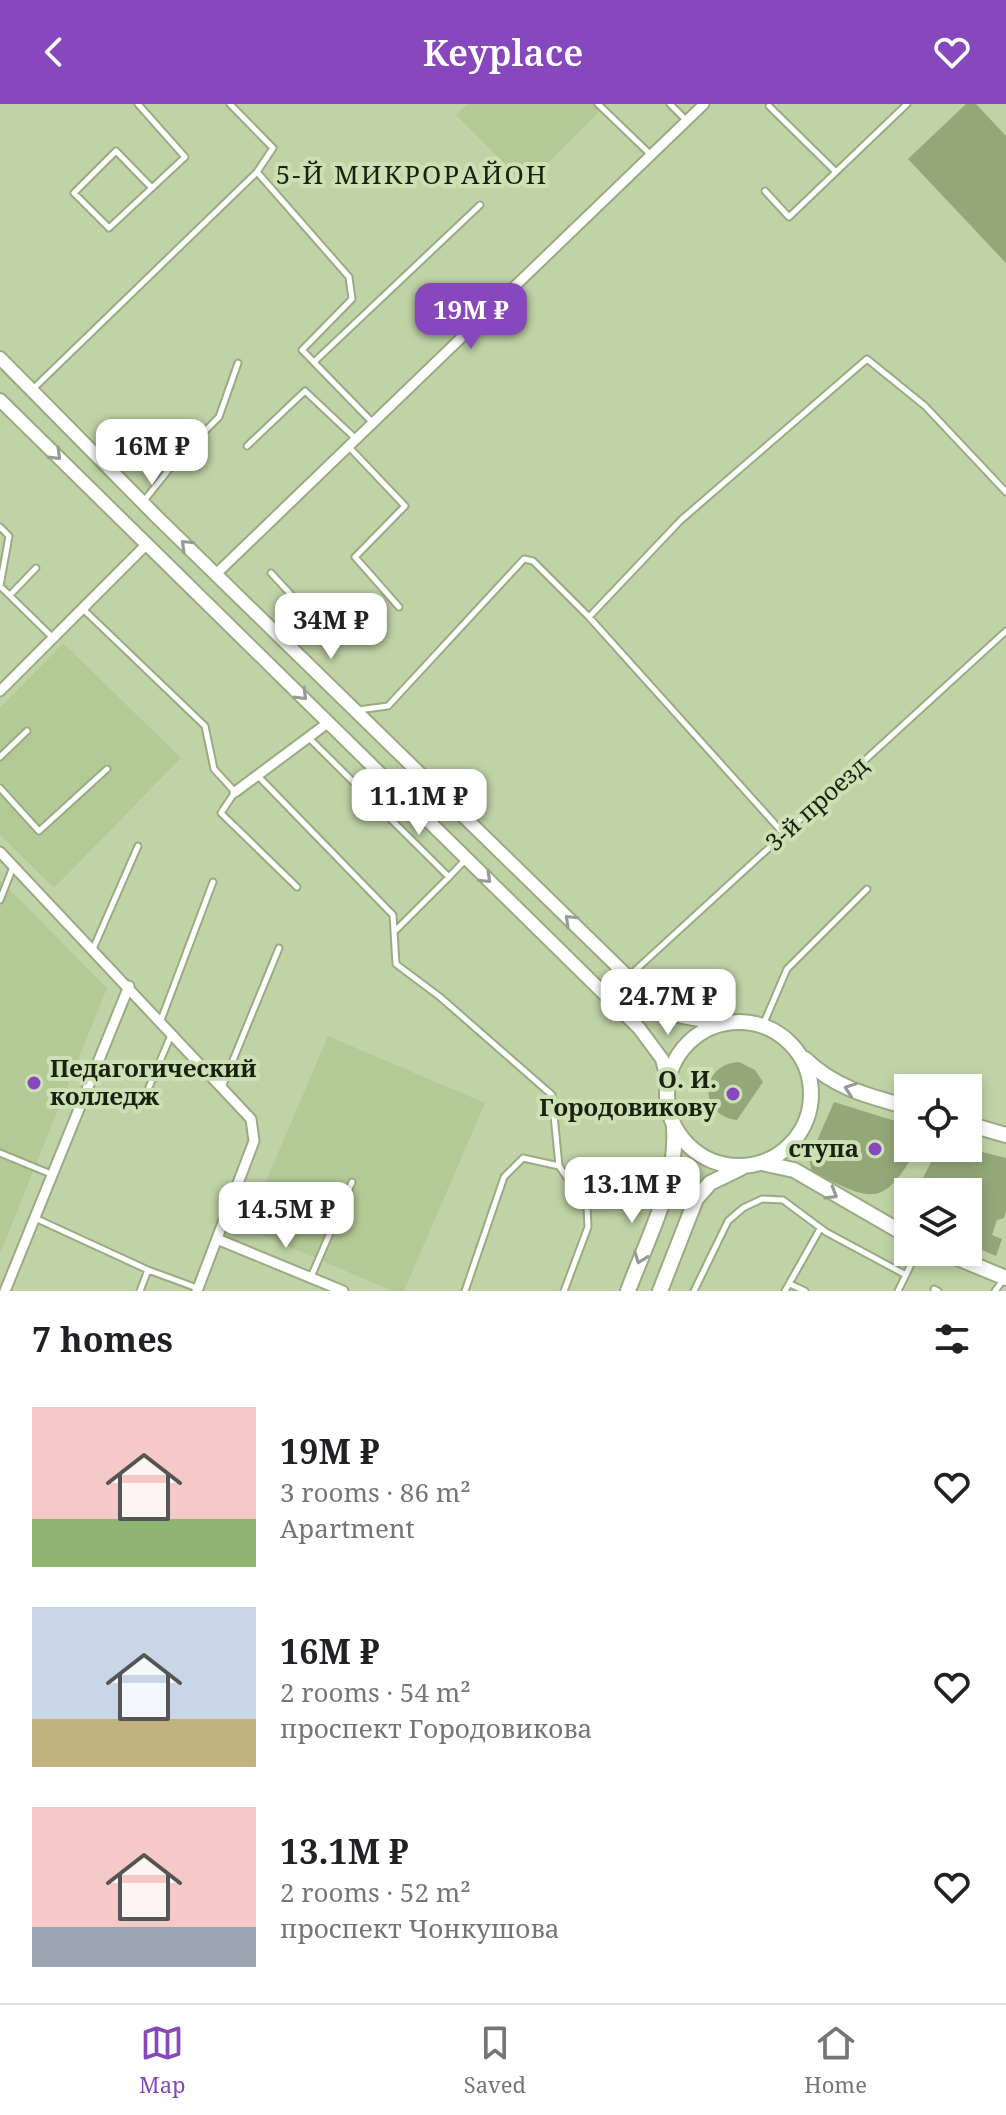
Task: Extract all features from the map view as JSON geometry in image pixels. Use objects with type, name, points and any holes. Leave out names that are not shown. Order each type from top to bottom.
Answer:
[{"type":"main road","points":[[628,1291],[671,1173],[675,1150],[668,1083],[674,1063],[686,1045],[702,1032],[721,1024],[742,1021],[763,1025],[785,1037],[822,1076],[845,1089],[894,1103]]},
{"type":"main road","points":[[660,1291],[703,1188],[725,1174],[781,1153],[796,1139],[807,1121],[811,1100],[810,1079],[801,1056]]},
{"type":"main road","points":[[674,1124],[685,1142],[701,1155],[720,1164],[757,1164],[794,1170],[894,1228]]},
{"type":"main road","points":[[982,1128],[1006,1135]]},
{"type":"main road","points":[[977,1266],[1006,1278]]},
{"type":"street","points":[[216,574],[704,104]]},
{"type":"street","points":[[0,358],[142,503],[628,977],[672,1015],[721,1024]]},
{"type":"street","points":[[0,400],[264,657],[655,1046],[668,1083]]},
{"type":"street","points":[[0,691],[82,608],[142,540],[157,517]]},
{"type":"street","points":[[264,657],[282,638]]},
{"type":"street","points":[[235,792],[329,722]]},
{"type":"street","points":[[0,852],[173,1032],[251,1119],[254,1141],[198,1290]]},
{"type":"street","points":[[5,1291],[129,986]]},
{"type":"street","points":[[217,1239],[343,1291]]},
{"type":"lane","points":[[138,104],[185,157],[152,188],[109,228],[74,193],[116,151],[152,188]]},
{"type":"lane","points":[[31,391],[257,172],[273,148],[230,104]]},
{"type":"lane","points":[[598,104],[650,154]]},
{"type":"lane","points":[[670,104],[686,120]]},
{"type":"lane","points":[[765,191],[789,217],[907,104]]},
{"type":"lane","points":[[769,106],[836,172]]},
{"type":"lane","points":[[257,172],[349,277],[352,299],[302,350],[373,423]]},
{"type":"lane","points":[[314,362],[480,205]]},
{"type":"lane","points":[[589,617],[681,520],[867,359],[925,406],[1006,492]]},
{"type":"lane","points":[[142,503],[179,457],[219,417],[238,363]]},
{"type":"lane","points":[[247,446],[305,391],[405,506],[355,557],[399,607]]},
{"type":"lane","points":[[0,527],[9,536],[0,586],[52,637]]},
{"type":"lane","points":[[356,710],[388,706],[524,559],[533,561],[589,617],[784,834]]},
{"type":"lane","points":[[10,595],[36,568]]},
{"type":"lane","points":[[271,573],[308,613],[282,638]]},
{"type":"lane","points":[[82,608],[205,726],[214,769],[235,792],[221,813],[297,887]]},
{"type":"lane","name":"3-й проезд","points":[[628,977],[1006,631]]},
{"type":"lane","points":[[0,757],[27,731]]},
{"type":"lane","points":[[308,737],[449,877]]},
{"type":"lane","points":[[0,788],[39,831],[107,769]]},
{"type":"lane","points":[[257,775],[393,915],[397,926],[392,934],[396,964],[440,997],[552,1095],[559,1166],[587,1207],[588,1227],[564,1291]]},
{"type":"lane","points":[[93,949],[138,846]]},
{"type":"lane","points":[[392,934],[467,859]]},
{"type":"lane","points":[[0,900],[14,866]]},
{"type":"lane","points":[[161,1020],[213,882]]},
{"type":"lane","points":[[763,1025],[787,969],[867,889]]},
{"type":"lane","points":[[222,1087],[279,948]]},
{"type":"lane","points":[[149,1087],[173,1032]]},
{"type":"lane","points":[[0,1153],[52,1174]]},
{"type":"lane","points":[[465,1291],[504,1177],[523,1158],[559,1166]]},
{"type":"lane","points":[[310,1278],[352,1182]]},
{"type":"lane","points":[[694,1291],[728,1221],[743,1208],[762,1199],[783,1200],[820,1229],[906,1275]]},
{"type":"lane","points":[[34,1218],[198,1290]]},
{"type":"lane","points":[[785,1291],[820,1229]]},
{"type":"lane","points":[[898,1291],[910,1266]]},
{"type":"lane","points":[[140,1291],[148,1270]]},
{"type":"lane","points":[[995,1291],[1006,1278]]},
{"type":"lane","points":[[790,1284],[805,1291]]},
{"type":"shaded area","points":[[468,104],[607,104],[526,185],[456,115]]},
{"type":"shaded area","points":[[966,104],[976,104],[1006,136],[1006,263],[908,159]]},
{"type":"shaded area","points":[[63,643],[181,758],[54,888],[0,835],[0,708]]},
{"type":"shaded area","name":"Педагогический колледж","points":[[0,880],[107,988],[0,1254]]},
{"type":"shaded area","points":[[328,1036],[485,1103],[404,1291],[392,1291],[246,1228]]},
{"type":"shaded area","points":[[739,1062],[755,1070],[763,1082],[737,1120],[715,1110],[708,1090],[716,1071]]},
{"type":"shaded area","points":[[834,1102],[894,1121],[894,1162],[909,1162],[898,1178],[894,1178],[894,1183],[884,1191],[873,1194],[848,1189],[812,1172],[809,1159]]},
{"type":"shaded area","points":[[982,1152],[1006,1158],[1006,1211],[1004,1218],[997,1220],[992,1235],[1002,1239],[996,1256],[982,1250],[982,1178],[923,1178],[931,1162],[982,1162]]},
{"type":"place","name":"Педагогический колледж","points":[[34,1083]]},
{"type":"place","name":"О. И. Городовикову","points":[[733,1094]]},
{"type":"place","name":"ступа","points":[[875,1149]]},
{"type":"district","name":"5-Й МИКРОРАЙОН","points":[[412,175]]}]
